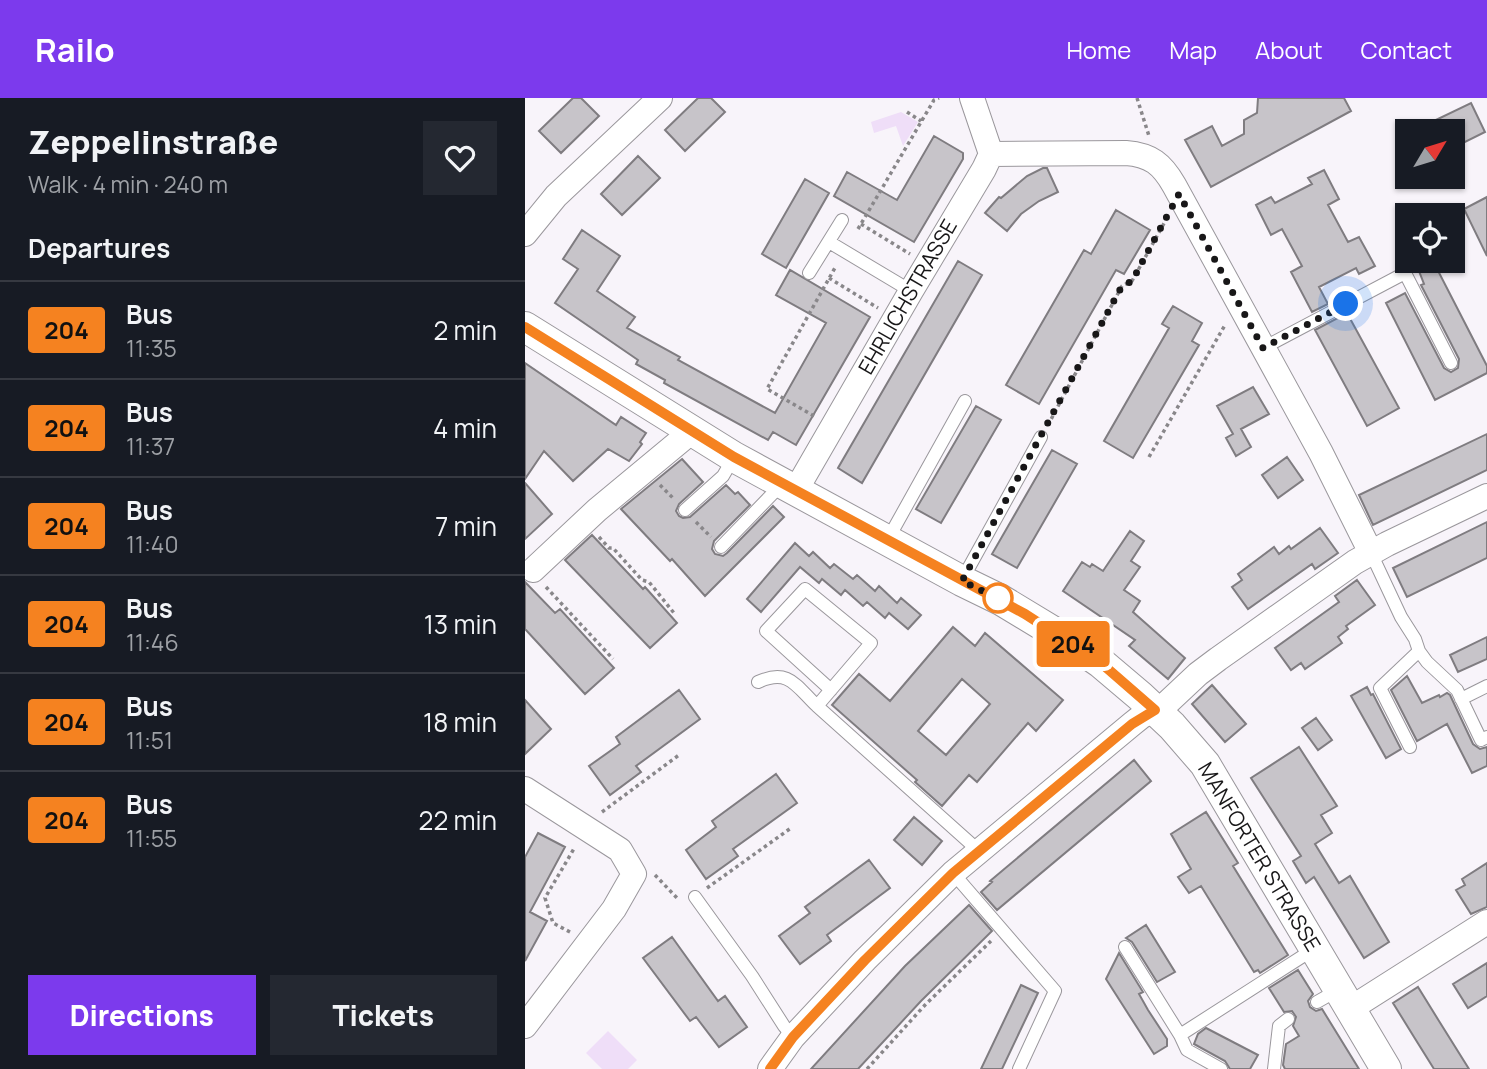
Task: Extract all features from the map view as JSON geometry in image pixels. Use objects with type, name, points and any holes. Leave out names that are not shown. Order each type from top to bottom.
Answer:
[{"type":"street","points":[[525,234],[556,196],[660,98]]},
{"type":"street","points":[[972,98],[991,154],[1126,153],[1141,154],[1161,165],[1321,453],[1371,553]]},
{"type":"street","name":"EHRLICHSTRASSE","points":[[789,487],[832,427],[991,154]]},
{"type":"street","name":"MANFORTER STRASSE","points":[[525,327],[734,457],[1001,600],[1086,652],[1122,680],[1172,726],[1205,764],[1315,949],[1335,1000],[1386,1069]]},
{"type":"street","points":[[533,570],[691,432]]},
{"type":"street","points":[[770,1069],[793,1037],[865,960],[953,873],[1132,724],[1166,704],[1218,659],[1371,553],[1487,496]]},
{"type":"street","points":[[525,789],[620,850],[633,874],[614,909],[525,1026]]},
{"type":"street","points":[[1335,1000],[1487,922]]},
{"type":"lane","points":[[809,273],[842,220]]},
{"type":"lane","points":[[829,242],[911,291]]},
{"type":"lane","points":[[1263,348],[1405,273],[1451,363]]},
{"type":"lane","points":[[888,539],[965,401]]},
{"type":"lane","points":[[962,581],[1041,437]]},
{"type":"lane","points":[[685,510],[723,475],[734,457]]},
{"type":"lane","points":[[721,547],[789,487]]},
{"type":"lane","points":[[1371,553],[1419,651],[1457,690],[1481,740],[1487,737]]},
{"type":"lane","points":[[817,706],[831,690],[871,643],[804,589],[766,631],[831,690]]},
{"type":"lane","points":[[1410,747],[1380,688],[1419,651]]},
{"type":"lane","points":[[758,681],[776,675],[786,677],[979,851]]},
{"type":"lane","points":[[1461,699],[1487,686]]},
{"type":"lane","points":[[953,873],[1055,991],[1019,1069]]},
{"type":"lane","points":[[695,897],[753,976],[783,1026],[793,1037]]},
{"type":"lane","points":[[1125,947],[1187,1050],[1221,1069]]},
{"type":"lane","points":[[1180,1035],[1315,949]]},
{"type":"lane","points":[[1274,1069],[1279,1026],[1289,1020]]},
{"type":"path","points":[[832,427],[767,389],[860,224],[934,100],[939,98]]},
{"type":"path","points":[[1137,98],[1154,146],[1152,159]]},
{"type":"path","points":[[907,112],[921,121]]},
{"type":"path","points":[[1041,437],[1122,286],[1132,281],[1179,194]]},
{"type":"path","points":[[860,224],[927,264]]},
{"type":"path","points":[[829,278],[895,318]]},
{"type":"path","points":[[1149,457],[1228,319],[1243,312]]},
{"type":"path","points":[[646,471],[721,547]]},
{"type":"path","points":[[585,522],[642,580],[649,582],[674,613]]},
{"type":"path","points":[[533,570],[558,603],[562,603],[613,659]]},
{"type":"path","points":[[589,943],[553,923],[545,898],[598,815],[679,755]]},
{"type":"path","points":[[695,897],[791,828]]},
{"type":"path","points":[[867,1069],[925,1005],[1002,929]]},
{"type":"shaded area","points":[[901,112],[918,122],[903,146],[896,126],[874,133],[871,122]]},
{"type":"shaded area","points":[[608,1031],[637,1060],[628,1069],[602,1069],[586,1053]]},
{"type":"building","points":[[573,98],[581,98],[599,116],[561,153],[539,131]]},
{"type":"building","points":[[698,98],[711,98],[725,112],[685,151],[665,130]]},
{"type":"building","points":[[1258,98],[1344,98],[1351,111],[1211,187],[1185,140],[1212,126],[1222,146],[1244,134],[1244,120],[1257,113]]},
{"type":"building","points":[[1471,103],[1485,132],[1465,142],[1465,119],[1438,119]]},
{"type":"building","points":[[934,136],[963,153],[963,159],[914,242],[834,196],[847,172],[897,200]]},
{"type":"building","points":[[638,156],[660,178],[622,215],[601,194]]},
{"type":"building","points":[[1047,168],[1058,192],[1021,214],[1007,231],[985,213],[999,197],[1027,176]]},
{"type":"building","points":[[1324,170],[1339,199],[1328,205],[1348,242],[1359,237],[1375,266],[1359,274],[1356,268],[1319,287],[1328,304],[1312,312],[1291,272],[1302,266],[1282,229],[1271,235],[1256,205],[1271,197],[1275,203],[1312,184],[1308,178]]},
{"type":"building","points":[[805,179],[829,193],[786,268],[762,254]]},
{"type":"building","points":[[1487,197],[1487,256],[1465,211],[1465,208]]},
{"type":"building","points":[[1116,210],[1150,230],[1124,274],[1116,270],[1039,404],[1006,385],[1084,250],[1091,254]]},
{"type":"building","points":[[582,230],[620,256],[597,291],[635,317],[627,328],[680,357],[678,360],[775,413],[826,323],[776,295],[790,270],[870,317],[796,445],[773,432],[768,440],[664,383],[665,380],[636,364],[638,360],[555,303],[578,269],[563,259]]},
{"type":"building","points":[[958,261],[982,275],[862,483],[838,468]]},
{"type":"building","points":[[1420,273],[1439,273],[1487,366],[1487,373],[1435,400],[1386,303],[1405,293],[1444,368],[1451,372],[1458,368],[1459,359],[1421,285],[1424,284]]},
{"type":"building","points":[[1173,306],[1202,323],[1192,341],[1199,345],[1133,458],[1104,441],[1169,328],[1162,324]]},
{"type":"building","points":[[1347,313],[1399,408],[1367,426],[1315,330]]},
{"type":"building","points":[[525,363],[616,425],[621,417],[646,433],[640,442],[642,444],[629,461],[608,449],[573,481],[544,451],[525,479]]},
{"type":"building","points":[[1253,387],[1269,414],[1241,429],[1251,447],[1236,456],[1226,438],[1233,434],[1217,406]]},
{"type":"building","points":[[976,406],[1001,420],[941,523],[916,509]]},
{"type":"building","points":[[1487,434],[1487,470],[1373,525],[1359,495]]},
{"type":"building","points":[[1052,450],[1077,464],[1017,568],[992,554]]},
{"type":"building","points":[[1287,457],[1303,480],[1278,498],[1262,475]]},
{"type":"building","points":[[682,459],[703,482],[679,504],[676,511],[679,516],[690,517],[726,485],[735,494],[738,492],[750,505],[714,541],[712,549],[715,554],[723,556],[727,553],[773,506],[784,517],[705,596],[621,509]]},
{"type":"building","points":[[525,483],[552,514],[525,539]]},
{"type":"building","points":[[1487,522],[1487,558],[1407,597],[1393,568]]},
{"type":"building","points":[[1320,528],[1338,553],[1315,569],[1312,564],[1248,609],[1232,587],[1242,580],[1238,574],[1274,547],[1279,554],[1289,546],[1291,549]]},
{"type":"building","points":[[1130,531],[1144,541],[1131,561],[1140,567],[1124,590],[1140,601],[1133,612],[1185,658],[1168,679],[1129,646],[1135,640],[1063,591],[1082,562],[1090,567],[1092,564],[1103,571]]},
{"type":"building","points":[[592,535],[677,623],[650,648],[565,560]]},
{"type":"building","points":[[795,543],[809,556],[813,552],[830,568],[834,564],[853,579],[857,575],[875,591],[879,586],[897,603],[901,598],[921,615],[908,629],[889,613],[885,618],[867,602],[863,606],[845,590],[841,595],[822,579],[819,583],[800,567],[761,612],[747,599]]},
{"type":"building","points":[[1357,580],[1375,605],[1346,626],[1348,629],[1338,637],[1342,643],[1305,669],[1301,663],[1291,670],[1275,648],[1339,602],[1335,596]]},
{"type":"building","points":[[525,582],[555,613],[560,609],[614,668],[585,694],[525,629]]},
{"type":"building","points":[[953,627],[975,646],[985,633],[1063,700],[1036,731],[1028,723],[977,782],[969,775],[942,806],[915,782],[917,780],[832,705],[859,674],[890,701]],"holes":[[[962,679],[990,704],[946,755],[918,731]]]},
{"type":"building","points":[[1487,637],[1487,659],[1458,672],[1450,655]]},
{"type":"building","points":[[1407,676],[1422,703],[1439,695],[1450,695],[1473,744],[1480,749],[1487,747],[1487,766],[1472,773],[1447,724],[1417,741],[1391,690]]},
{"type":"building","points":[[1212,685],[1246,724],[1225,742],[1192,704]]},
{"type":"building","points":[[1367,687],[1401,749],[1386,758],[1351,696]]},
{"type":"building","points":[[679,690],[700,719],[636,766],[641,772],[610,795],[589,766],[620,744],[616,737]]},
{"type":"building","points":[[525,700],[551,729],[525,754]]},
{"type":"building","points":[[1316,718],[1332,740],[1318,750],[1302,728]]},
{"type":"building","points":[[1299,747],[1337,806],[1321,815],[1332,833],[1315,844],[1339,883],[1350,876],[1389,942],[1364,958],[1314,877],[1306,883],[1293,861],[1301,856],[1251,778]]},
{"type":"building","points":[[1134,760],[1151,781],[997,910],[981,892],[992,882],[990,881]]},
{"type":"building","points":[[776,774],[797,803],[733,849],[738,856],[706,879],[686,850],[716,827],[712,821]]},
{"type":"building","points":[[1206,812],[1238,863],[1233,866],[1288,955],[1260,973],[1258,970],[1254,972],[1201,886],[1189,893],[1178,877],[1191,869],[1171,834]]},
{"type":"building","points":[[914,817],[942,841],[922,865],[894,840]]},
{"type":"building","points":[[538,833],[565,847],[530,912],[547,921],[525,961],[525,857]]},
{"type":"building","points":[[869,860],[890,888],[827,935],[831,941],[800,964],[779,936],[810,913],[805,907]]},
{"type":"building","points":[[1487,863],[1487,907],[1471,914],[1456,890],[1465,885],[1462,879]]},
{"type":"building","points":[[969,905],[992,931],[921,1001],[858,1069],[811,1069],[905,966]]},
{"type":"building","points":[[1146,925],[1175,972],[1157,982],[1132,942],[1126,938]]},
{"type":"building","points":[[672,937],[718,1001],[725,996],[747,1027],[719,1047],[696,1017],[690,1021],[643,958]]},
{"type":"building","points":[[1119,953],[1143,992],[1139,994],[1167,1039],[1167,1046],[1154,1054],[1106,979]]},
{"type":"building","points":[[1487,963],[1487,996],[1468,1008],[1453,984]]},
{"type":"building","points":[[1298,970],[1313,994],[1308,1001],[1310,1007],[1316,1011],[1322,1009],[1359,1069],[1285,1069],[1283,1065],[1286,1044],[1299,1036],[1293,1026],[1296,1017],[1292,1011],[1284,1012],[1269,988]]},
{"type":"building","points":[[1021,985],[1038,993],[1002,1069],[981,1069]]},
{"type":"building","points":[[1418,987],[1469,1069],[1434,1069],[1414,1037],[1393,1003]]},
{"type":"building","points":[[1206,1028],[1258,1055],[1250,1069],[1230,1069],[1225,1061],[1194,1044],[1198,1034]]},
{"type":"bus line","name":"204","points":[[525,327],[734,457],[1025,614],[1101,663],[1155,710],[1132,724],[953,873],[865,960],[793,1037],[770,1069]]},
{"type":"route","points":[[998,598],[1001,600],[962,581],[1122,286],[1132,281],[1179,194],[1263,348],[1346,304]]}]
